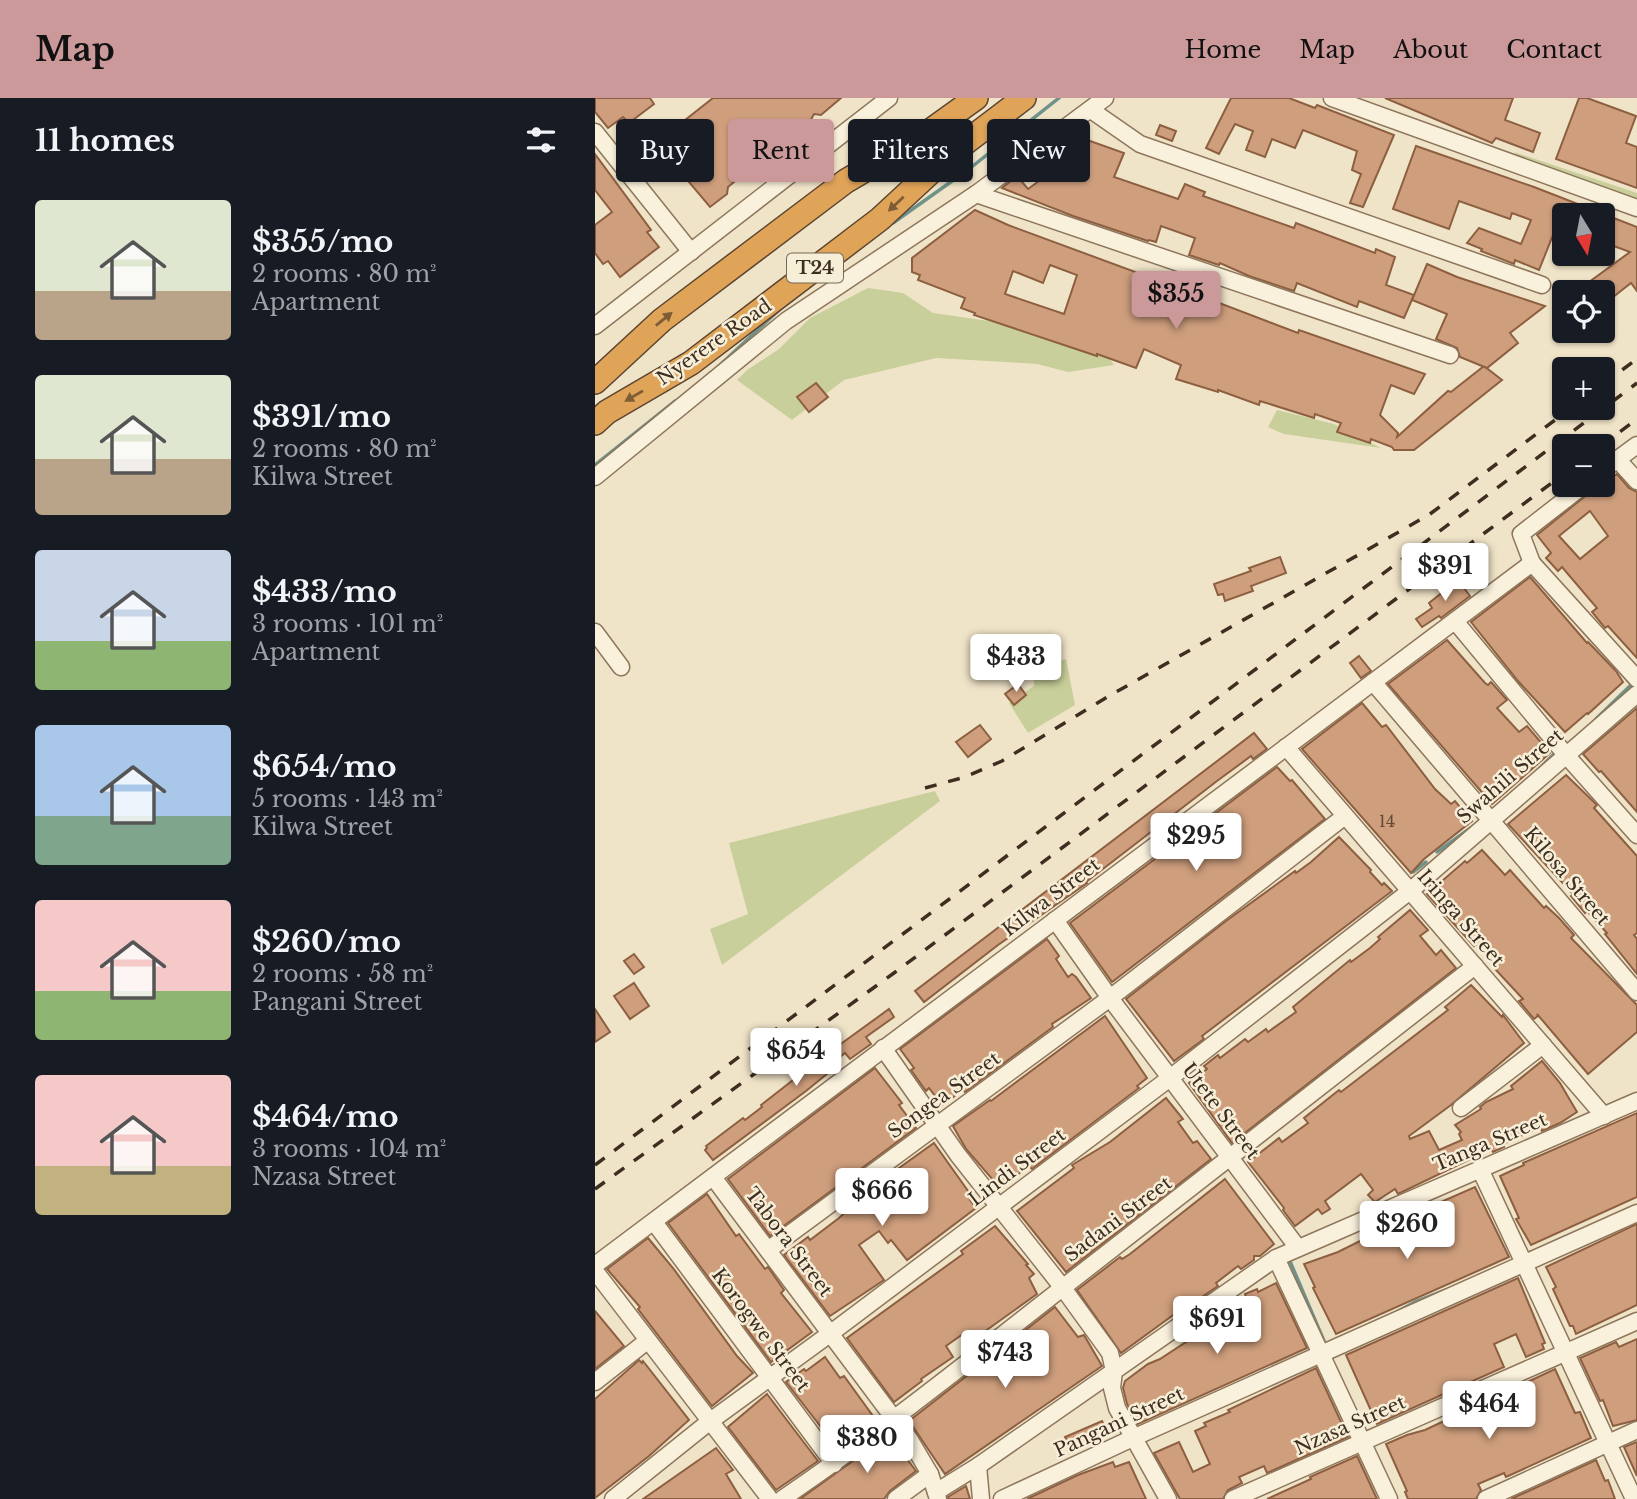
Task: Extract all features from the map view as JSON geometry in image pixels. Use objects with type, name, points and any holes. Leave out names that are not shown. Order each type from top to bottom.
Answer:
[{"type":"highway","name":"T24","points":[[595,382],[662,320],[846,181],[923,136],[976,98]]},
{"type":"highway","name":"Nyerere Road","points":[[595,423],[607,412],[691,363],[880,219],[949,155],[1024,98]]},
{"type":"street","points":[[595,326],[889,98]]},
{"type":"street","points":[[595,477],[786,321],[976,194],[1105,98]]},
{"type":"street","points":[[1332,98],[1637,208]]},
{"type":"street","points":[[1091,110],[1140,144],[1542,285]]},
{"type":"street","points":[[595,132],[691,252]]},
{"type":"street","points":[[976,194],[1450,355]]},
{"type":"street","points":[[1637,445],[1617,459],[1637,481]]},
{"type":"street","points":[[1569,497],[1521,534],[1532,563],[1637,679]]},
{"type":"street","name":"Kilwa Street","points":[[595,1265],[1532,563]]},
{"type":"street","points":[[1455,621],[1566,755],[1637,835]]},
{"type":"street","points":[[595,632],[621,667]]},
{"type":"street","name":"Kilosa Street","points":[[1373,682],[1637,992]]},
{"type":"street","name":"Swahili Street","points":[[1410,891],[1637,694]]},
{"type":"street","name":"Iringa Street","points":[[1286,747],[1604,1116]]},
{"type":"street","name":"Songea Street","points":[[768,1250],[1110,998],[1345,816]]},
{"type":"street","name":"Lindi Street","points":[[613,1499],[709,1422],[1170,1078],[1410,891]]},
{"type":"street","name":"Utete Street","points":[[1055,920],[1110,998],[1298,1248]]},
{"type":"street","name":"Sadani Street","points":[[782,1499],[893,1419],[1231,1159],[1475,966]]},
{"type":"street","points":[[1461,1108],[1543,1045]]},
{"type":"street","points":[[883,1048],[937,1126],[1063,1287],[1110,1353],[1114,1371],[1112,1388],[1117,1408],[1168,1499]]},
{"type":"street","name":"Tanga Street","points":[[937,1495],[1276,1258],[1637,1101]]},
{"type":"street","points":[[1480,1169],[1634,1499]]},
{"type":"street","name":"Tabora Street","points":[[713,1177],[915,1447],[930,1474],[937,1495]]},
{"type":"street","name":"Pangani Street","points":[[1003,1499],[1135,1437],[1637,1213]]},
{"type":"street","name":"Korogwe Street","points":[[654,1222],[834,1464]]},
{"type":"street","points":[[1276,1258],[1389,1499]]},
{"type":"street","points":[[595,1271],[770,1499]]},
{"type":"street","name":"Nzasa Street","points":[[1233,1499],[1637,1321]]},
{"type":"street","points":[[595,1382],[647,1341]]},
{"type":"street","points":[[1486,1499],[1637,1430]]},
{"type":"street","points":[[978,1466],[981,1499]]},
{"type":"street","points":[[896,1499],[930,1474]]},
{"type":"green space","points":[[1514,152],[1637,193],[1637,214],[1615,206],[1615,203],[1608,203],[1536,176]]},
{"type":"green space","points":[[868,288],[903,293],[933,313],[989,321],[1110,359],[1114,365],[1068,372],[1037,364],[936,358],[844,380],[792,420],[737,380],[747,370],[779,349],[810,318]]},
{"type":"green space","points":[[1277,410],[1334,424],[1381,448],[1284,434],[1268,427]]},
{"type":"green space","points":[[1066,659],[1075,705],[1028,733],[1009,703],[1034,686],[1034,666]]},
{"type":"green space","points":[[935,791],[940,801],[722,965],[710,929],[748,914],[729,843]]},
{"type":"building","points":[[595,98],[650,98],[654,104],[634,119],[616,119],[608,128],[595,112]]},
{"type":"building","points":[[713,98],[841,98],[821,115],[814,114],[811,119],[728,119],[728,182],[734,182],[728,187],[727,194],[710,207],[689,182],[714,182],[714,119],[686,119]]},
{"type":"building","points":[[1231,98],[1289,98],[1315,108],[1317,105],[1394,135],[1363,207],[1350,203],[1361,174],[1352,170],[1357,151],[1303,130],[1295,148],[1272,139],[1265,157],[1246,150],[1253,131],[1235,124],[1219,154],[1206,148]]},
{"type":"building","points":[[1385,98],[1513,98],[1505,120],[1540,133],[1533,152],[1496,138],[1492,143]]},
{"type":"building","points":[[1579,98],[1587,98],[1636,116],[1626,143],[1637,147],[1637,188],[1556,159]]},
{"type":"building","points":[[1160,125],[1176,131],[1172,141],[1156,135]]},
{"type":"building","points":[[1090,141],[1124,153],[1114,177],[1178,199],[1185,184],[1205,192],[1203,196],[1294,228],[1296,223],[1375,253],[1376,249],[1395,257],[1386,285],[1414,295],[1404,318],[1359,301],[1357,307],[1297,283],[1294,291],[1220,263],[1219,265],[1189,255],[1195,238],[1161,226],[1156,242],[1148,241],[1002,188],[1010,182],[1022,182],[1028,189],[1038,182],[1090,182]]},
{"type":"building","points":[[1416,146],[1575,203],[1552,203],[1552,238],[1539,270],[1515,260],[1514,264],[1467,243],[1479,228],[1521,244],[1531,220],[1512,213],[1510,219],[1459,201],[1449,229],[1393,209]]},
{"type":"building","points":[[595,154],[651,230],[647,232],[659,247],[620,277],[608,261],[603,264],[595,253],[595,225],[612,212],[595,190]]},
{"type":"building","points":[[975,210],[1008,225],[1184,290],[1186,286],[1207,294],[1206,298],[1298,333],[1299,330],[1425,374],[1414,394],[1391,385],[1380,415],[1398,433],[1397,437],[1448,391],[1451,392],[1484,366],[1502,380],[1414,450],[1394,450],[1371,439],[1370,443],[1337,432],[1341,423],[1315,414],[1314,418],[1260,401],[1259,405],[1176,379],[1181,365],[1144,349],[1136,368],[974,315],[975,313],[961,308],[965,298],[918,280],[920,275],[912,272],[912,258]],"holes":[[[1050,265],[1077,275],[1064,314],[1005,294],[1013,271],[1043,283]]]},
{"type":"building","points":[[1615,218],[1637,227],[1637,291],[1631,283],[1615,296],[1615,280],[1592,280],[1611,266],[1615,266],[1615,263],[1630,252],[1615,246]]},
{"type":"building","points":[[1427,264],[1457,277],[1545,306],[1510,333],[1518,343],[1487,368],[1460,357],[1457,348],[1436,339],[1447,314],[1412,300]]},
{"type":"building","points":[[816,383],[828,397],[809,412],[797,397]]},
{"type":"building","points":[[1617,474],[1629,488],[1637,492],[1637,658],[1608,626],[1605,628],[1592,612],[1597,608],[1562,567],[1558,571],[1546,558],[1551,553],[1537,535],[1584,497],[1615,497]],"holes":[[[1590,511],[1608,536],[1580,559],[1559,536]]]},
{"type":"building","points":[[1280,557],[1286,573],[1251,586],[1253,591],[1225,601],[1223,594],[1218,595],[1214,584]]},
{"type":"building","points":[[1530,577],[1623,682],[1565,732],[1518,681],[1471,622]]},
{"type":"building","points":[[1458,580],[1470,596],[1441,618],[1439,616],[1422,627],[1416,619],[1432,608],[1429,603]]},
{"type":"building","points":[[1447,640],[1485,683],[1488,685],[1491,682],[1507,700],[1497,708],[1519,732],[1527,726],[1550,753],[1492,804],[1388,684]]},
{"type":"building","points":[[1359,656],[1371,671],[1361,678],[1350,663]]},
{"type":"building","points":[[1018,684],[1026,695],[1014,705],[1005,694]]},
{"type":"building","points":[[1362,703],[1382,727],[1386,725],[1435,789],[1451,804],[1455,801],[1472,821],[1424,859],[1411,873],[1302,749]]},
{"type":"building","points":[[1637,708],[1637,812],[1583,754]]},
{"type":"building","points":[[980,725],[991,739],[968,757],[956,742]]},
{"type":"building","points":[[1254,733],[1267,749],[1253,759],[1251,756],[1217,781],[1087,883],[998,945],[924,1002],[915,991]]},
{"type":"building","points":[[1277,767],[1292,780],[1325,819],[1112,982],[1070,923]]},
{"type":"building","points":[[1566,775],[1597,805],[1594,808],[1637,856],[1637,933],[1634,935],[1637,939],[1637,974],[1605,934],[1607,933],[1587,911],[1585,913],[1571,896],[1573,894],[1508,824]]},
{"type":"building","points":[[1339,837],[1382,885],[1384,883],[1392,891],[1202,1036],[1204,1039],[1174,1061],[1126,999],[1226,921],[1311,862]]},
{"type":"building","points":[[1482,850],[1505,875],[1510,870],[1544,908],[1546,906],[1559,918],[1574,935],[1571,938],[1637,1005],[1637,1032],[1588,1074],[1537,1014],[1534,1019],[1519,1001],[1523,999],[1496,970],[1498,968],[1427,894]]},
{"type":"building","points":[[1410,910],[1428,930],[1420,936],[1436,955],[1441,950],[1456,968],[1232,1143],[1189,1083],[1207,1069],[1204,1066],[1218,1055],[1220,1058],[1245,1039],[1248,1042],[1266,1029],[1268,1032],[1296,1012],[1293,1007],[1350,960],[1351,962],[1370,948],[1380,939],[1378,937]]},
{"type":"building","points":[[1047,939],[1059,956],[1056,959],[1068,977],[1072,974],[1076,977],[1091,998],[1052,1024],[1053,1027],[965,1092],[963,1090],[942,1105],[929,1088],[926,1091],[900,1049]]},
{"type":"building","points":[[634,954],[644,967],[634,974],[624,961]]},
{"type":"building","points":[[634,983],[649,1006],[630,1019],[614,996]]},
{"type":"building","points":[[1471,985],[1502,1017],[1503,1015],[1524,1043],[1451,1105],[1409,1136],[1410,1139],[1429,1131],[1439,1150],[1462,1140],[1459,1134],[1461,1132],[1455,1125],[1481,1109],[1486,1102],[1513,1089],[1511,1086],[1542,1061],[1560,1083],[1577,1112],[1560,1123],[1542,1131],[1540,1127],[1503,1144],[1504,1147],[1493,1152],[1491,1149],[1398,1194],[1395,1189],[1375,1202],[1368,1195],[1373,1190],[1361,1174],[1325,1201],[1330,1209],[1322,1214],[1318,1209],[1295,1226],[1248,1162],[1279,1138],[1282,1142],[1308,1123],[1304,1118],[1448,1010],[1445,1007]]},
{"type":"building","points":[[595,1009],[610,1032],[595,1042]]},
{"type":"building","points":[[889,1009],[894,1017],[866,1037],[871,1044],[850,1059],[845,1053],[830,1065],[833,1069],[806,1091],[713,1160],[705,1150],[706,1146],[743,1118],[745,1120],[820,1059]]},
{"type":"building","points":[[1105,1016],[1147,1078],[1137,1086],[1139,1088],[1032,1169],[1029,1166],[1000,1188],[966,1149],[953,1126]]},
{"type":"building","points":[[875,1068],[902,1103],[899,1105],[916,1128],[770,1236],[728,1179]]},
{"type":"building","points":[[1166,1098],[1183,1119],[1178,1122],[1193,1143],[1197,1141],[1211,1159],[1066,1272],[1017,1211],[1074,1168],[1072,1165],[1110,1142]]},
{"type":"building","points":[[1637,1113],[1637,1197],[1531,1245],[1516,1219],[1519,1218],[1500,1176],[1524,1165],[1523,1163]]},
{"type":"building","points":[[934,1143],[973,1198],[970,1200],[976,1208],[907,1260],[891,1240],[888,1243],[879,1231],[859,1245],[884,1280],[830,1316],[784,1255],[808,1237],[810,1240],[874,1186]]},
{"type":"building","points":[[1225,1179],[1274,1244],[1260,1256],[1254,1256],[1254,1260],[1241,1269],[1238,1266],[1216,1283],[1218,1286],[1199,1299],[1198,1297],[1121,1353],[1077,1290],[1120,1257],[1122,1259],[1130,1254]]},
{"type":"building","points":[[1475,1187],[1509,1257],[1336,1334],[1304,1264],[1338,1252],[1388,1227],[1392,1235],[1420,1221],[1415,1210],[1431,1203],[1432,1206]]},
{"type":"building","points":[[707,1194],[736,1236],[739,1234],[765,1269],[768,1267],[784,1290],[781,1293],[812,1332],[771,1362],[668,1223]]},
{"type":"building","points":[[1637,1224],[1637,1305],[1576,1334],[1553,1289],[1556,1287],[1546,1267]]},
{"type":"building","points":[[995,1226],[1028,1264],[1026,1265],[1034,1274],[1029,1278],[1037,1294],[970,1342],[963,1334],[946,1346],[953,1357],[894,1402],[847,1338],[963,1254],[961,1251]]},
{"type":"building","points":[[648,1238],[737,1356],[753,1373],[712,1406],[638,1309],[640,1307],[607,1269]]},
{"type":"building","points":[[1518,1278],[1545,1343],[1542,1344],[1544,1349],[1526,1357],[1516,1334],[1494,1344],[1504,1367],[1377,1424],[1346,1355]]},
{"type":"building","points":[[1276,1283],[1307,1348],[1138,1424],[1127,1404],[1123,1388],[1125,1381],[1192,1338],[1211,1323],[1210,1321],[1218,1316],[1220,1319],[1248,1302],[1245,1294],[1257,1289],[1258,1292]]},
{"type":"building","points":[[1055,1307],[1078,1337],[1084,1335],[1102,1366],[945,1474],[909,1421]]},
{"type":"building","points":[[595,1311],[624,1346],[595,1369]]},
{"type":"building","points":[[1637,1339],[1637,1420],[1613,1426],[1603,1400],[1600,1401],[1580,1358],[1616,1342],[1619,1347]]},
{"type":"building","points":[[825,1357],[840,1378],[844,1376],[873,1416],[835,1445],[786,1382]]},
{"type":"building","points":[[639,1360],[642,1363],[643,1361],[689,1420],[649,1456],[595,1498],[595,1399]]},
{"type":"building","points":[[1316,1368],[1348,1437],[1267,1473],[1264,1466],[1239,1477],[1242,1483],[1228,1490],[1223,1499],[1180,1499],[1154,1453],[1179,1442],[1193,1472],[1210,1464],[1195,1431],[1206,1426],[1204,1423],[1230,1412],[1228,1410]]},
{"type":"building","points":[[1555,1369],[1575,1413],[1580,1412],[1591,1438],[1506,1477],[1504,1473],[1478,1484],[1481,1490],[1476,1499],[1408,1499],[1386,1444],[1425,1430]]},
{"type":"building","points":[[767,1394],[818,1461],[776,1490],[728,1427]]},
{"type":"building","points":[[1102,1421],[1108,1435],[1071,1450],[1065,1437]]},
{"type":"building","points":[[889,1435],[916,1471],[884,1499],[800,1499]]},
{"type":"building","points":[[1637,1442],[1637,1476],[1624,1447]]},
{"type":"building","points":[[716,1448],[733,1470],[726,1474],[741,1499],[643,1499]]},
{"type":"building","points":[[1357,1456],[1377,1499],[1267,1499],[1311,1479],[1310,1477]]},
{"type":"building","points":[[1596,1460],[1615,1499],[1511,1499]]},
{"type":"building","points":[[1113,1462],[1115,1467],[1129,1462],[1146,1499],[1027,1499],[1078,1475]]},
{"type":"building","points":[[966,1486],[970,1499],[948,1499],[948,1497]]},
{"type":"waterway","points":[[893,223],[969,169],[1059,98]]},
{"type":"waterway","points":[[719,366],[780,309]]},
{"type":"waterway","points":[[595,465],[675,401]]},
{"type":"waterway","points":[[1596,719],[1633,683]]},
{"type":"waterway","points":[[1537,771],[1553,755],[1556,759]]},
{"type":"waterway","points":[[1437,852],[1472,827]]},
{"type":"waterway","points":[[1413,872],[1426,862]]},
{"type":"waterway","points":[[1387,899],[1393,894]]},
{"type":"waterway","points":[[1289,1259],[1324,1341]]},
{"type":"waterway","points":[[1393,1314],[1446,1290]]},
{"type":"railway","points":[[1615,375],[1637,359]]},
{"type":"railway","points":[[595,1165],[1637,383]]},
{"type":"railway","points":[[1615,436],[1637,419]]},
{"type":"railway","points":[[925,788],[965,777],[1002,761],[1109,696],[1430,514],[1555,420]]},
{"type":"railway","points":[[595,1189],[894,973],[1552,483]]}]
